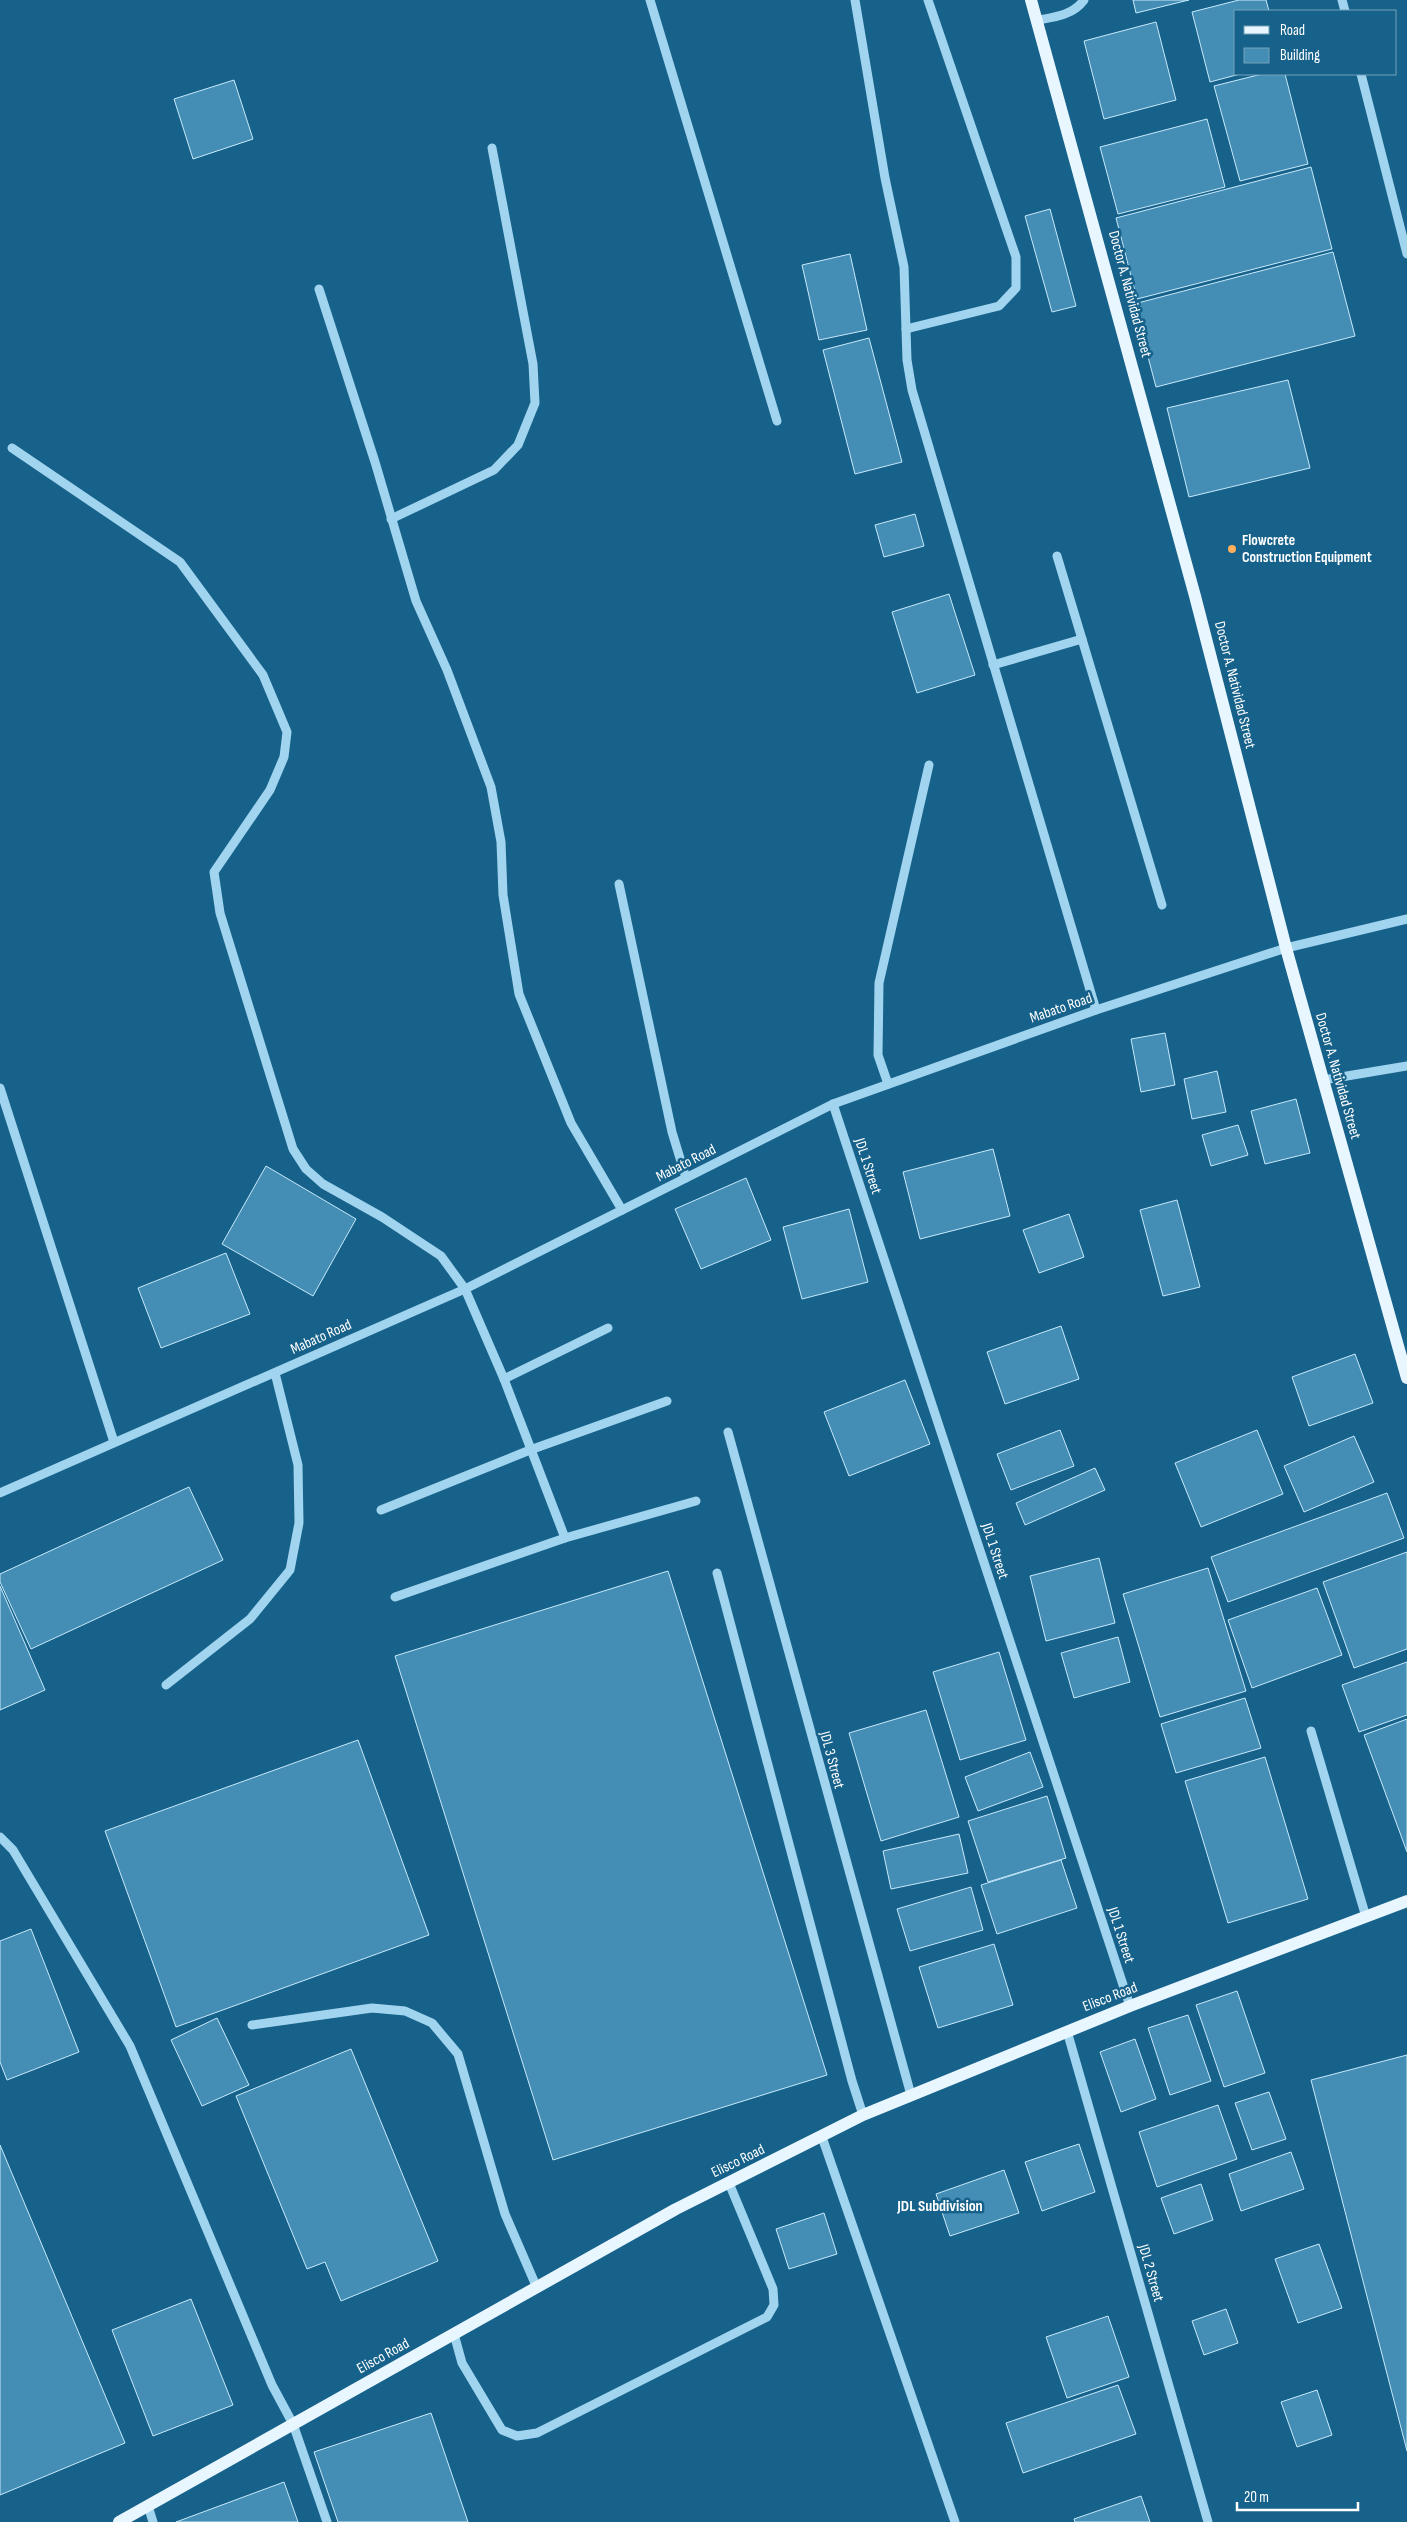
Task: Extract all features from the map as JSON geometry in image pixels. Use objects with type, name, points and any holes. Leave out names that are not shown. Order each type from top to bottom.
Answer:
[{"type":"main road","name":"Doctor A. Natividad Street","points":[[1031,0],[1195,596],[1286,948],[1407,1378]]},
{"type":"main road","name":"Elisco Road","points":[[119,2522],[676,2210],[864,2116],[910,2095],[1130,2006],[1407,1901]]},
{"type":"street","points":[[650,0],[777,420]]},
{"type":"street","points":[[854,0],[885,178],[904,266],[907,360],[912,390],[1096,1010]]},
{"type":"street","points":[[906,329],[999,306],[1016,288],[1016,257],[928,0]]},
{"type":"street","points":[[1038,20],[1061,16],[1079,6],[1084,0]]},
{"type":"street","points":[[1361,75],[1407,254]]},
{"type":"street","points":[[391,518],[494,470],[518,445],[535,403],[533,364],[492,148]]},
{"type":"street","points":[[319,289],[376,462],[416,601],[447,670],[490,788],[501,842],[503,895],[519,994],[571,1123],[622,1210]]},
{"type":"street","points":[[12,448],[180,562],[263,676],[286,732],[284,757],[270,790],[214,872],[220,913],[293,1149],[306,1169],[323,1184],[382,1217],[441,1256],[465,1289],[504,1379],[565,1538]]},
{"type":"street","points":[[1057,556],[1162,905]]},
{"type":"street","points":[[993,665],[1082,638]]},
{"type":"street","points":[[888,1084],[878,1055],[879,983],[929,764]]},
{"type":"street","points":[[619,884],[672,1132],[686,1178]]},
{"type":"street","name":"Mabato Road","points":[[0,1493],[465,1289],[833,1104],[1096,1010],[1286,948],[1407,919]]},
{"type":"street","points":[[1323,1080],[1407,1066]]},
{"type":"street","points":[[0,1088],[114,1442]]},
{"type":"street","name":"JDL 1 Street","points":[[833,1104],[1130,2006]]},
{"type":"street","points":[[504,1379],[608,1328]]},
{"type":"street","points":[[166,1684],[250,1619],[290,1570],[299,1523],[298,1465],[275,1372]]},
{"type":"street","points":[[381,1510],[530,1450],[667,1401]]},
{"type":"street","name":"JDL 3 Street","points":[[728,1432],[910,2095]]},
{"type":"street","points":[[395,1598],[565,1538],[696,1501]]},
{"type":"street","points":[[717,1573],[852,2081],[864,2116]]},
{"type":"street","points":[[1311,1731],[1366,1917]]},
{"type":"street","points":[[0,1837],[14,1850],[130,2046],[272,2385],[293,2424],[328,2522]]},
{"type":"street","points":[[252,2025],[372,2008],[405,2011],[432,2023],[458,2054],[505,2214],[537,2288]]},
{"type":"street","name":"JDL 2 Street","points":[[1068,2032],[1208,2522]]},
{"type":"street","points":[[822,2137],[955,2522]]},
{"type":"street","points":[[454,2334],[462,2363],[502,2430],[517,2436],[536,2433],[767,2318],[774,2305],[773,2289],[729,2183]]},
{"type":"street","points":[[148,2506],[153,2522]]},
{"type":"building","points":[[1133,0],[1189,0],[1136,13]]},
{"type":"building","points":[[1239,0],[1266,0],[1269,10],[1234,10],[1234,75],[1236,75],[1210,82],[1192,12]]},
{"type":"building","points":[[1156,22],[1176,100],[1104,119],[1084,41]]},
{"type":"building","points":[[1258,75],[1285,75],[1308,164],[1240,181],[1214,86]]},
{"type":"building","points":[[234,80],[253,139],[193,159],[174,99]]},
{"type":"building","points":[[1207,119],[1225,187],[1118,214],[1100,147]]},
{"type":"building","points":[[1311,167],[1332,249],[1137,299],[1116,218]]},
{"type":"building","points":[[1050,209],[1076,306],[1052,312],[1025,216]]},
{"type":"building","points":[[1333,252],[1355,336],[1156,387],[1134,304]]},
{"type":"building","points":[[850,254],[867,330],[819,340],[802,265]]},
{"type":"building","points":[[869,338],[902,462],[855,474],[823,350]]},
{"type":"building","points":[[1288,380],[1310,468],[1189,497],[1167,408]]},
{"type":"building","points":[[915,514],[924,546],[884,557],[875,525]]},
{"type":"building","points":[[949,594],[975,675],[917,693],[892,612]]},
{"type":"building","points":[[1165,1033],[1175,1085],[1141,1092],[1131,1039]]},
{"type":"building","points":[[1217,1071],[1226,1112],[1192,1119],[1184,1079]]},
{"type":"building","points":[[1296,1099],[1310,1153],[1265,1164],[1251,1111]]},
{"type":"building","points":[[1238,1125],[1248,1155],[1211,1166],[1202,1135]]},
{"type":"building","points":[[993,1149],[1010,1216],[920,1239],[903,1172]]},
{"type":"building","points":[[266,1166],[356,1219],[313,1296],[222,1244]]},
{"type":"building","points":[[746,1178],[771,1240],[701,1269],[675,1209]]},
{"type":"building","points":[[1177,1200],[1200,1287],[1163,1296],[1140,1210]]},
{"type":"building","points":[[849,1209],[868,1282],[802,1299],[783,1227]]},
{"type":"building","points":[[1069,1214],[1084,1257],[1039,1273],[1023,1230]]},
{"type":"building","points":[[226,1253],[250,1314],[161,1348],[138,1288]]},
{"type":"building","points":[[1061,1326],[1079,1379],[1005,1404],[987,1352]]},
{"type":"building","points":[[1355,1354],[1373,1403],[1309,1426],[1292,1377]]},
{"type":"building","points":[[905,1380],[930,1444],[849,1476],[824,1412]]},
{"type":"building","points":[[1060,1430],[1074,1466],[1011,1490],[997,1454]]},
{"type":"building","points":[[1257,1430],[1283,1494],[1201,1527],[1175,1463]]},
{"type":"building","points":[[1354,1436],[1374,1482],[1304,1512],[1284,1466]]},
{"type":"building","points":[[1095,1468],[1105,1490],[1025,1525],[1016,1503]]},
{"type":"building","points":[[189,1487],[223,1560],[31,1649],[0,1582],[0,1574]]},
{"type":"building","points":[[1387,1493],[1404,1538],[1228,1602],[1211,1557]]},
{"type":"building","points":[[1407,1552],[1407,1649],[1354,1668],[1323,1582]]},
{"type":"building","points":[[1099,1558],[1115,1623],[1046,1641],[1030,1576]]},
{"type":"building","points":[[1208,1568],[1246,1691],[1160,1717],[1123,1594]]},
{"type":"building","points":[[668,1571],[827,2075],[553,2160],[395,1656]]},
{"type":"building","points":[[0,1586],[45,1690],[0,1710]]},
{"type":"building","points":[[1317,1588],[1342,1655],[1252,1688],[1228,1620]]},
{"type":"building","points":[[1118,1637],[1130,1682],[1074,1698],[1061,1653]]},
{"type":"building","points":[[999,1652],[1026,1740],[960,1760],[933,1672]]},
{"type":"building","points":[[1407,1662],[1407,1715],[1359,1732],[1342,1685]]},
{"type":"building","points":[[1245,1698],[1261,1748],[1176,1773],[1161,1724]]},
{"type":"building","points":[[926,1710],[959,1817],[881,1841],[849,1733]]},
{"type":"building","points":[[1407,1719],[1407,1852],[1364,1735]]},
{"type":"building","points":[[358,1740],[429,1935],[176,2027],[105,1831]]},
{"type":"building","points":[[1030,1752],[1043,1787],[978,1811],[965,1777]]},
{"type":"building","points":[[1265,1757],[1308,1899],[1228,1923],[1185,1781]]},
{"type":"building","points":[[1047,1796],[1066,1858],[988,1882],[968,1821]]},
{"type":"building","points":[[959,1834],[968,1873],[891,1889],[883,1851]]},
{"type":"building","points":[[1061,1860],[1077,1908],[997,1934],[981,1885]]},
{"type":"building","points":[[971,1887],[983,1930],[910,1951],[897,1909]]},
{"type":"building","points":[[31,1929],[79,2052],[7,2080],[0,2062],[0,1941]]},
{"type":"building","points":[[994,1944],[1013,2005],[938,2028],[919,1967]]},
{"type":"building","points":[[1237,1991],[1265,2073],[1224,2087],[1196,2005]]},
{"type":"building","points":[[1188,2015],[1211,2081],[1170,2095],[1148,2028]]},
{"type":"building","points":[[217,2018],[249,2085],[202,2106],[171,2040]]},
{"type":"building","points":[[1135,2039],[1156,2099],[1121,2112],[1100,2052]]},
{"type":"building","points":[[351,2049],[438,2261],[341,2301],[325,2262],[307,2269],[236,2096]]},
{"type":"building","points":[[1407,2055],[1407,2451],[1311,2080]]},
{"type":"building","points":[[1269,2092],[1286,2139],[1252,2150],[1235,2103]]},
{"type":"building","points":[[1218,2105],[1237,2159],[1157,2187],[1139,2132]]},
{"type":"building","points":[[1079,2144],[1095,2192],[1042,2211],[1025,2162]]},
{"type":"building","points":[[0,2145],[125,2443],[0,2495]]},
{"type":"building","points":[[1291,2152],[1304,2189],[1241,2211],[1229,2174]]},
{"type":"building","points":[[1004,2170],[1019,2213],[950,2236],[936,2194]]},
{"type":"building","points":[[1201,2184],[1213,2220],[1174,2234],[1161,2198]]},
{"type":"building","points":[[824,2213],[837,2254],[789,2269],[776,2229]]},
{"type":"building","points":[[1319,2244],[1342,2308],[1298,2323],[1275,2259]]},
{"type":"building","points":[[191,2299],[233,2405],[153,2436],[112,2330]]},
{"type":"building","points":[[1226,2309],[1238,2343],[1204,2355],[1192,2321]]},
{"type":"building","points":[[1108,2316],[1129,2377],[1067,2398],[1046,2337]]},
{"type":"building","points":[[1118,2385],[1136,2434],[1023,2473],[1006,2423]]},
{"type":"building","points":[[1317,2390],[1332,2435],[1297,2447],[1281,2402]]},
{"type":"building","points":[[431,2413],[468,2522],[338,2522],[314,2452]]},
{"type":"building","points":[[284,2482],[298,2522],[176,2522]]},
{"type":"building","points":[[1141,2496],[1150,2522],[1075,2522],[1074,2519]]},
{"type":"place","name":"Flowcrete Construction Equipment","points":[[1232,549]]},
{"type":"district","name":"JDL Subdivision","points":[[940,2206]]}]
